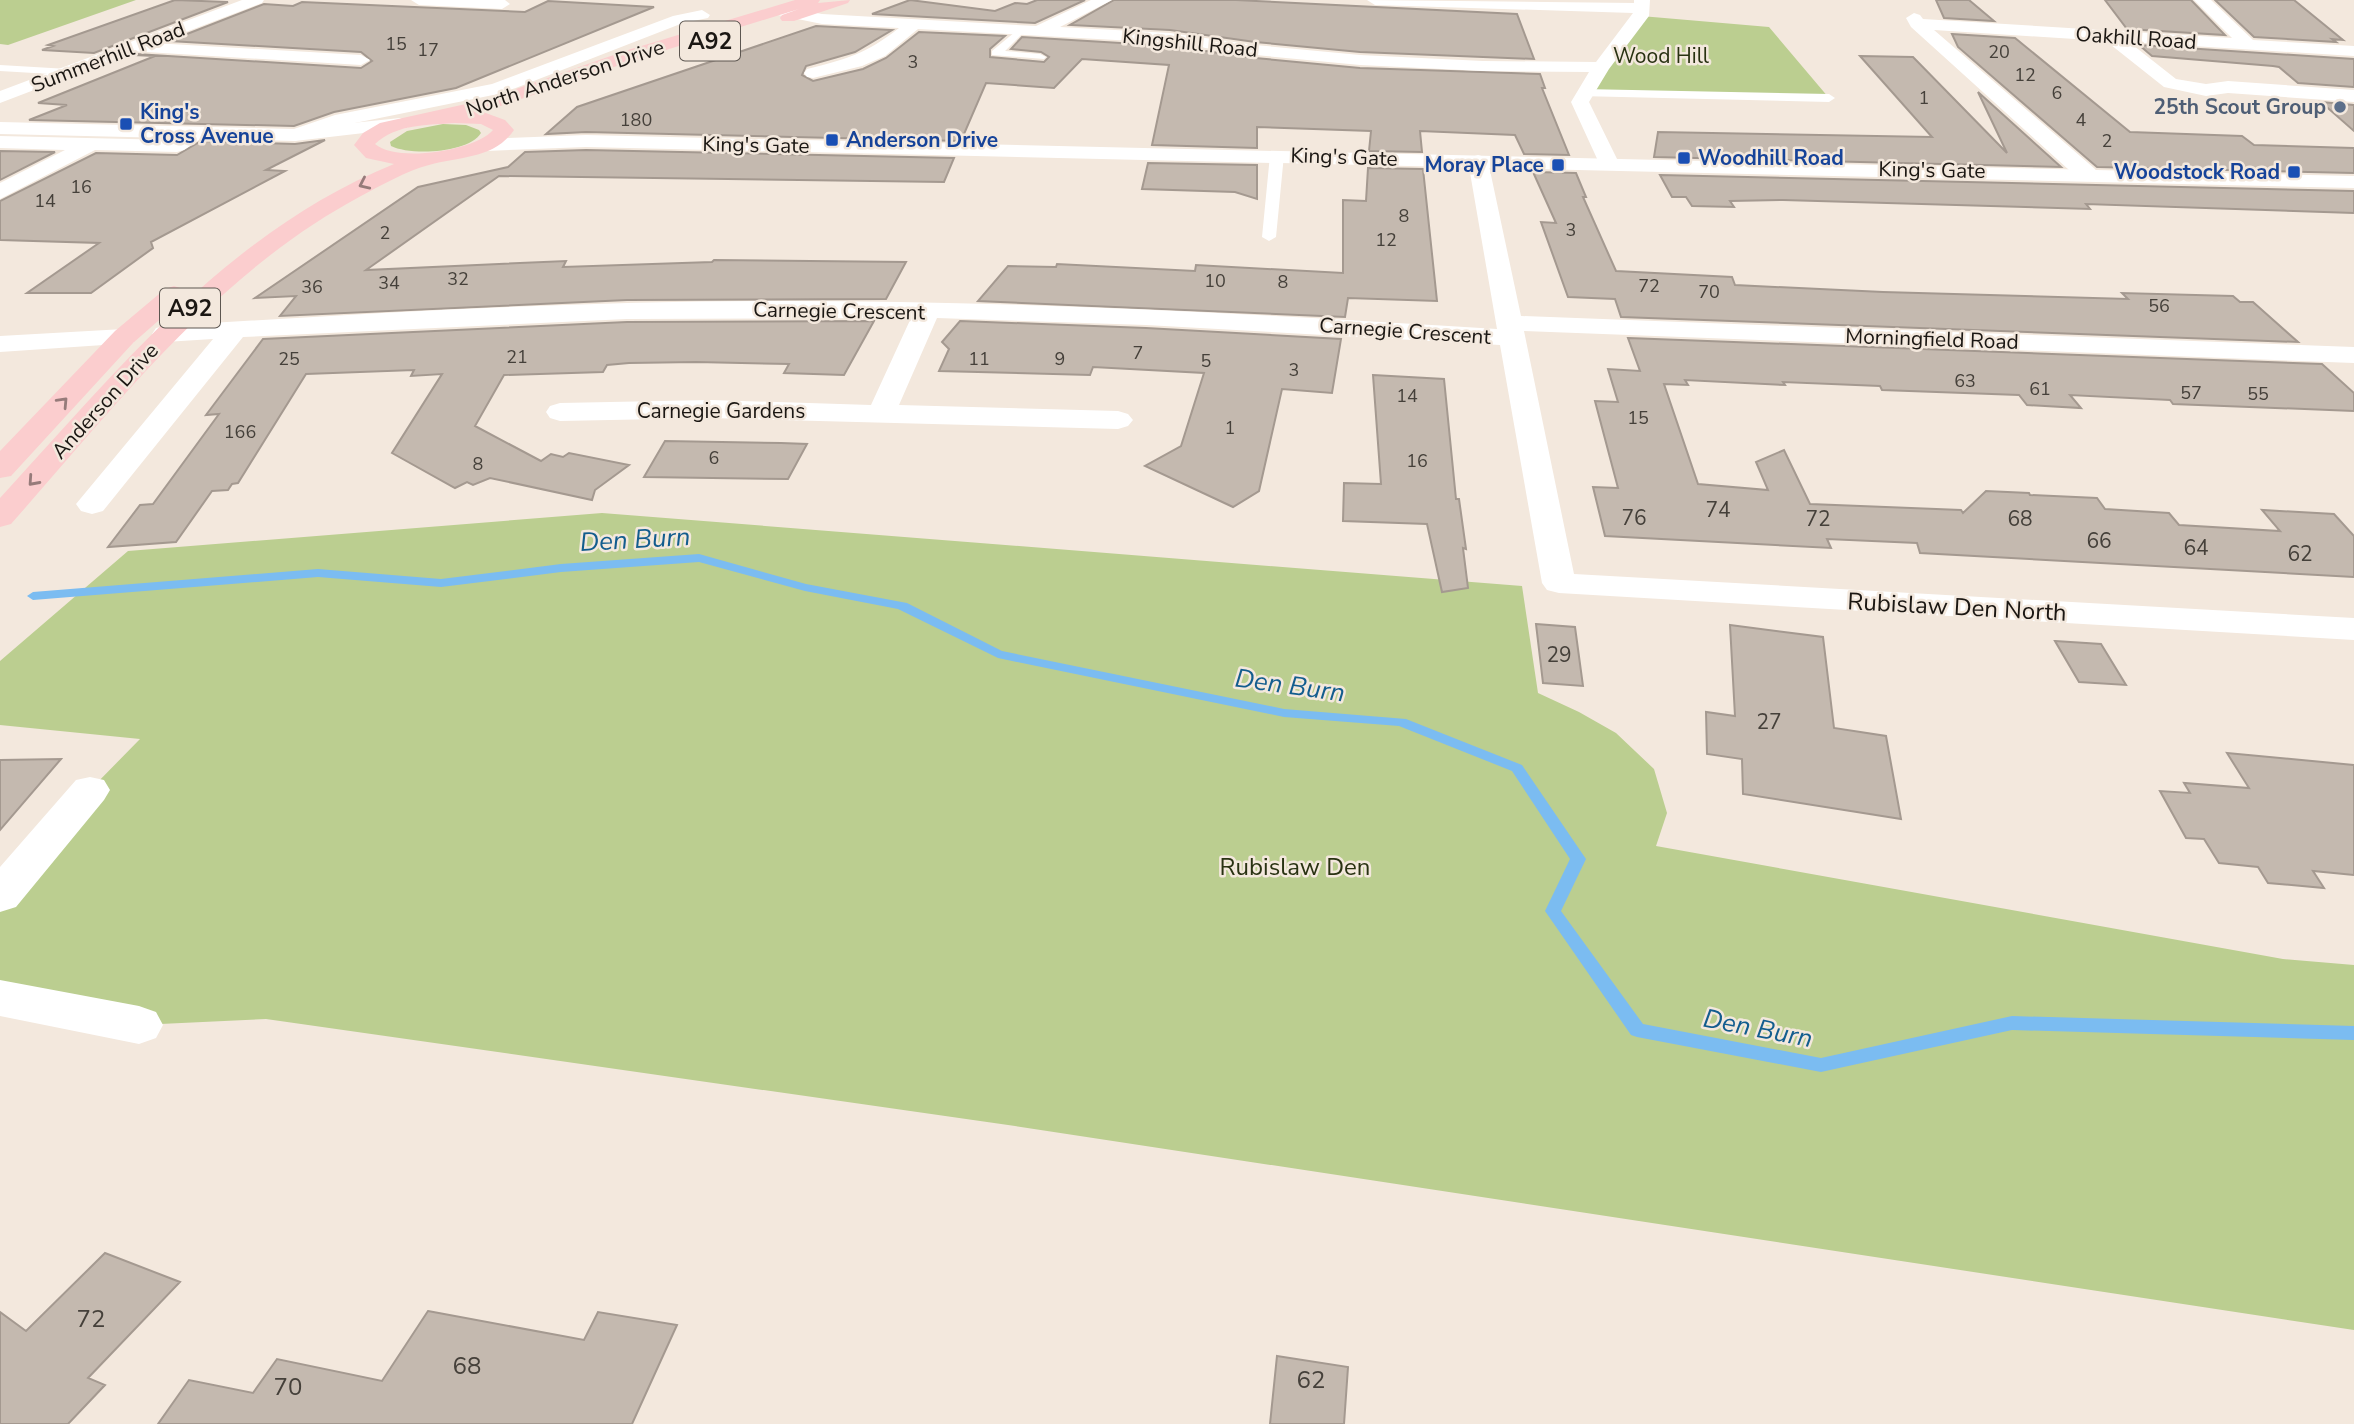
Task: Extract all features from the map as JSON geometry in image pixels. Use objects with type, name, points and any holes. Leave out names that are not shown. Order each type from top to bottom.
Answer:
[{"type":"main road","name":"North Anderson Drive","points":[[500,126],[540,101],[789,13],[812,0]]},
{"type":"main road","name":"North Anderson Drive","points":[[439,118],[505,99],[634,54],[842,0]]},
{"type":"main road","name":"A92","points":[[467,117],[500,126],[496,140],[467,152],[406,159],[369,150],[374,134],[400,124],[467,117]]},
{"type":"main road","name":"Anderson Drive","points":[[0,469],[124,337],[151,312],[263,225],[369,150]]},
{"type":"main road","name":"Anderson Drive","points":[[0,517],[165,334],[189,309],[241,264],[347,192],[427,158]]},
{"type":"street","name":"Summerhill Road","points":[[0,97],[256,0]]},
{"type":"street","points":[[419,0],[502,4]]},
{"type":"street","points":[[1029,31],[1104,0]]},
{"type":"street","points":[[1375,0],[1642,4],[1641,16],[1601,67],[1580,102],[1609,163]]},
{"type":"street","points":[[1906,0],[1917,24],[2087,174]]},
{"type":"street","points":[[2201,0],[2249,45]]},
{"type":"street","points":[[822,19],[861,5]]},
{"type":"street","name":"Kingshill Road","points":[[789,13],[822,19],[1170,38],[1360,60],[1483,66],[1601,67]]},
{"type":"street","points":[[303,134],[335,121],[496,89],[604,50],[679,19],[702,15]]},
{"type":"street","points":[[813,73],[856,62],[879,52],[914,24]]},
{"type":"street","name":"Oakhill Road","points":[[1917,24],[2354,51]]},
{"type":"street","points":[[2112,37],[2170,83],[2206,90],[2228,87],[2354,96]]},
{"type":"street","points":[[136,47],[361,60]]},
{"type":"street","points":[[0,128],[303,134],[400,124]]},
{"type":"street","name":"King's Gate","points":[[500,126],[586,141]]},
{"type":"street","points":[[0,142],[177,146],[199,133]]},
{"type":"street","points":[[303,134],[369,150]]},
{"type":"street","name":"King's Gate","points":[[486,145],[586,141],[1277,155],[2354,183]]},
{"type":"street","points":[[0,192],[91,145]]},
{"type":"street","points":[[1478,161],[1511,330]]},
{"type":"street","name":"Carnegie Crescent","points":[[165,334],[399,319],[781,309],[1194,318],[1511,330]]},
{"type":"street","points":[[882,412],[927,312]]},
{"type":"street","points":[[92,504],[235,329]]},
{"type":"street","name":"Morningfield Road","points":[[1511,330],[2354,355]]},
{"type":"street","name":"Rubislaw Den North","points":[[1511,330],[1559,583],[2354,629]]},
{"type":"street","points":[[0,344],[124,337]]},
{"type":"street","name":"Carnegie Gardens","points":[[559,412],[711,409],[1118,420]]},
{"type":"street","points":[[0,896],[90,790]]},
{"type":"street","points":[[0,998],[139,1025]]},
{"type":"lane","points":[[1029,31],[996,53],[1040,57]]},
{"type":"lane","points":[[0,68],[68,72]]},
{"type":"lane","points":[[1583,93],[1829,98]]},
{"type":"lane","points":[[1269,237],[1277,155]]},
{"type":"green space","points":[[0,0],[136,0],[8,45],[0,44]]},
{"type":"green space","name":"Wood Hill","points":[[1641,16],[1769,27],[1829,98],[1583,93]]},
{"type":"green space","points":[[443,124],[466,125],[481,133],[475,140],[453,149],[425,152],[391,146],[390,142],[407,131]]},
{"type":"green space","name":"Rubislaw Den","points":[[602,513],[1522,586],[1538,693],[1616,733],[1654,769],[1667,813],[1656,846],[2283,959],[2354,965],[2354,1330],[1015,1126],[266,1019],[139,1025],[0,998],[0,896],[90,790],[140,739],[0,725],[0,661],[128,551]]},
{"type":"building","points":[[175,0],[228,2],[94,53],[42,50],[53,46],[48,45]]},
{"type":"building","points":[[910,0],[995,11],[1015,3],[1027,4],[1037,0],[1085,0],[1035,23],[872,14]]},
{"type":"building","points":[[1114,0],[1236,0],[1517,14],[1534,59],[1360,52],[1255,42],[1170,30],[1070,25]]},
{"type":"building","points":[[1936,0],[1969,0],[1994,21],[1944,18]]},
{"type":"building","points":[[2105,0],[2191,0],[2225,35],[2127,29]]},
{"type":"building","points":[[2215,0],[2294,0],[2343,40],[2332,39],[2336,42],[2254,37]]},
{"type":"building","points":[[548,1],[654,7],[456,88],[334,112],[294,126],[29,120],[67,105],[38,103],[155,56],[133,55],[136,54],[361,68],[372,61],[361,52],[169,41],[264,4],[293,6],[302,2],[525,12]]},
{"type":"building","points":[[816,26],[892,30],[855,52],[806,66],[802,75],[813,81],[863,69],[886,58],[919,32],[1005,36],[990,49],[990,57],[1044,62],[1049,57],[1041,52],[1011,49],[1022,37],[1170,46],[1255,58],[1360,68],[1540,74],[1545,88],[1542,88],[1569,155],[1524,154],[1515,135],[1420,131],[1422,152],[1369,151],[1371,131],[1257,127],[1257,148],[1152,145],[1169,65],[1082,59],[1054,88],[986,83],[961,141],[586,132],[546,134],[577,107]]},
{"type":"building","points":[[1952,34],[2015,38],[2130,132],[2242,136],[2254,145],[2354,148],[2354,173],[2097,167],[1958,47]]},
{"type":"building","points":[[2139,45],[2354,59],[2354,87],[2298,83],[2279,67],[2273,66],[2152,56]]},
{"type":"building","points":[[1860,56],[1913,57],[2007,153],[1978,92],[2061,167],[1654,157],[1658,132],[1932,137]]},
{"type":"building","points":[[2321,102],[2354,105],[2354,131]]},
{"type":"building","points":[[325,140],[266,170],[285,171],[151,242],[153,248],[91,293],[27,293],[99,243],[0,240],[0,201],[96,153],[177,155],[201,141],[295,144]]},
{"type":"building","points":[[586,150],[954,158],[944,182],[499,176],[366,270],[566,261],[563,267],[714,260],[906,262],[886,299],[627,300],[280,316],[296,296],[255,298],[418,187],[508,167],[525,152]]},
{"type":"building","points":[[0,151],[55,152],[0,180]]},
{"type":"building","points":[[1148,163],[1257,165],[1257,199],[1235,192],[1142,189]]},
{"type":"building","points":[[1368,168],[1423,169],[1437,301],[1348,298],[1345,317],[978,301],[1008,266],[1056,267],[1057,264],[1195,271],[1196,265],[1343,273],[1343,200],[1366,201]]},
{"type":"building","points":[[1533,172],[1576,173],[1586,197],[1583,197],[1616,271],[1732,277],[1735,285],[1883,292],[2128,299],[2122,293],[2233,296],[2240,302],[2253,302],[2298,342],[1621,317],[1615,299],[1568,297],[1541,222],[1556,223]]},
{"type":"building","points":[[1660,175],[2354,191],[2354,213],[2086,204],[2090,209],[1783,200],[1730,201],[1734,207],[1692,206],[1686,197],[1672,197]]},
{"type":"building","points":[[874,321],[844,375],[784,373],[789,364],[696,362],[607,365],[603,372],[504,375],[475,426],[541,461],[551,454],[563,457],[569,453],[629,465],[595,490],[592,500],[490,478],[473,485],[467,482],[455,488],[392,453],[442,374],[411,376],[414,370],[306,374],[238,483],[232,484],[228,490],[212,491],[176,542],[108,547],[140,505],[153,504],[219,414],[206,415],[263,339],[627,322]]},
{"type":"building","points":[[960,321],[1341,339],[1332,393],[1282,389],[1259,491],[1233,507],[1145,466],[1181,446],[1204,373],[1093,367],[1090,375],[939,371],[949,349],[942,342]]},
{"type":"building","points":[[1628,338],[2322,364],[2354,393],[2354,411],[2173,404],[2170,400],[2070,395],[2081,408],[2027,405],[2019,395],[1882,390],[1880,386],[1685,380],[1688,385],[1664,384],[1698,484],[1768,490],[1756,462],[1784,450],[1810,504],[1961,510],[1963,513],[1986,491],[2029,493],[2097,498],[2105,509],[2169,513],[2179,525],[2280,531],[2262,510],[2334,514],[2354,536],[2354,577],[1920,553],[1917,543],[1827,539],[1831,548],[1605,536],[1593,487],[1618,488],[1595,401],[1618,402],[1608,369],[1640,371]]},
{"type":"building","points":[[1373,375],[1444,379],[1456,499],[1459,499],[1466,549],[1463,548],[1468,588],[1442,592],[1427,524],[1343,521],[1344,483],[1381,484]]},
{"type":"building","points":[[665,441],[807,444],[788,479],[644,477]]},
{"type":"building","points":[[1536,624],[1575,627],[1583,686],[1543,683]]},
{"type":"building","points":[[1730,625],[1823,637],[1834,728],[1886,736],[1901,819],[1743,794],[1742,759],[1707,754],[1706,712],[1735,716]]},
{"type":"building","points":[[2055,641],[2101,644],[2126,685],[2079,682]]},
{"type":"building","points":[[2227,753],[2354,765],[2354,875],[2313,871],[2324,888],[2268,883],[2258,867],[2219,863],[2204,839],[2186,838],[2160,791],[2190,793],[2184,783],[2249,788]]},
{"type":"building","points":[[61,759],[0,830],[0,760]]},
{"type":"building","points":[[105,1253],[180,1282],[88,1378],[105,1385],[68,1424],[0,1424],[0,1312],[26,1331]]},
{"type":"building","points":[[428,1311],[584,1340],[598,1312],[677,1325],[632,1424],[158,1424],[189,1380],[253,1393],[277,1359],[382,1381]]},
{"type":"building","points":[[1277,1356],[1348,1367],[1344,1424],[1270,1424]]},
{"type":"waterway","name":"Den Burn","points":[[33,596],[318,573],[441,583],[561,568],[699,558],[805,587],[902,606],[998,654],[1284,713],[1401,722],[1517,768],[1578,859],[1553,911],[1637,1030],[1821,1065],[2012,1023],[2354,1033]]},
{"type":"place","name":"25th Scout Group","points":[[2340,107]]},
{"type":"place","name":"King's Cross Avenue","points":[[126,124]]},
{"type":"place","name":"Anderson Drive","points":[[832,140]]},
{"type":"place","name":"Woodhill Road","points":[[1684,158]]},
{"type":"place","name":"Moray Place","points":[[1558,165]]},
{"type":"place","name":"Woodstock Road","points":[[2294,172]]}]
